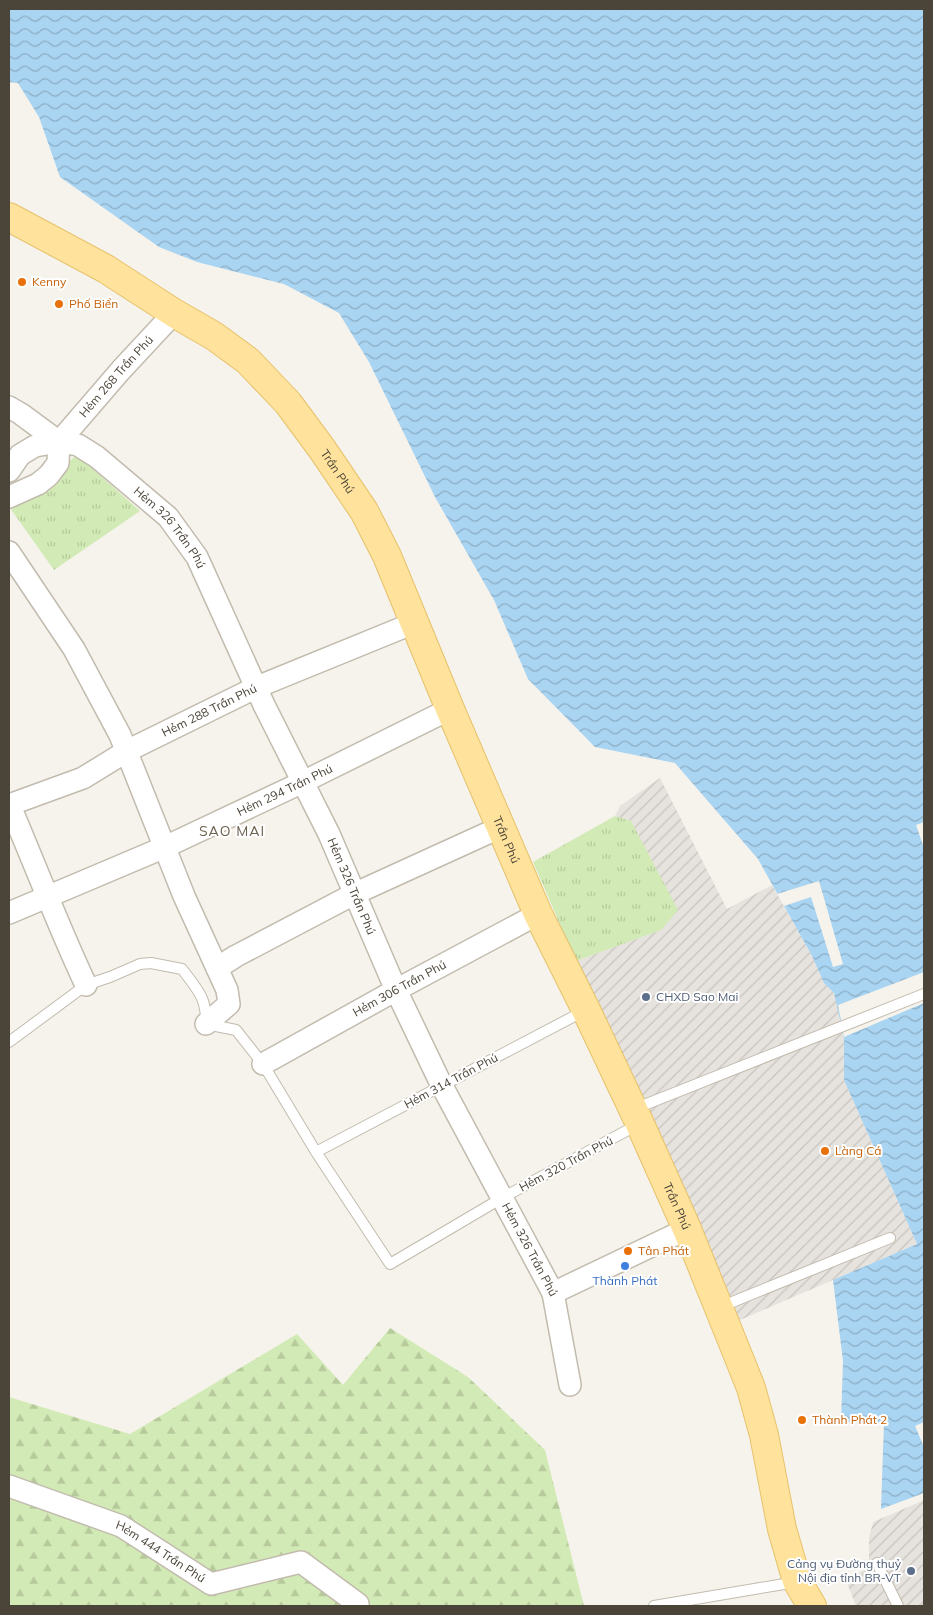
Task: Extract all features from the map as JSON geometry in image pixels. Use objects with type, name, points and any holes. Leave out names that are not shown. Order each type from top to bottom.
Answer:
[{"type":"main road","name":"Trần Phú","points":[[9,217],[106,269],[174,313],[214,336],[248,361],[288,403],[364,511],[387,556],[538,914],[586,1010],[687,1229],[751,1388],[764,1435],[782,1529],[797,1581],[812,1606]]},
{"type":"street","name":"Hẻm 268 Trần Phú","points":[[59,442],[121,370],[174,313]]},
{"type":"street","points":[[9,407],[59,442]]},
{"type":"street","points":[[9,471],[20,455],[35,446],[59,442]]},
{"type":"street","points":[[9,495],[38,484],[49,475],[58,463],[59,442]]},
{"type":"street","name":"Hẻm 326 Trần Phú","points":[[59,442],[78,445],[97,457],[157,507],[180,532],[197,557],[257,688],[330,834],[396,990],[442,1086],[554,1293],[570,1385]]},
{"type":"street","points":[[9,552],[74,649],[120,736],[184,896],[227,990],[229,1004],[206,1024]]},
{"type":"street","name":"Hẻm 288 Trần Phú","points":[[9,805],[83,778],[127,752],[257,688],[414,622]]},
{"type":"street","name":"Hẻm 294 Trần Phú","points":[[9,913],[165,847],[303,782],[450,709]]},
{"type":"street","points":[[9,805],[61,933],[86,985]]},
{"type":"street","points":[[217,968],[236,956],[354,894],[501,827]]},
{"type":"street","name":"Hẻm 306 Trần Phú","points":[[263,1064],[538,914]]},
{"type":"street","points":[[554,1293],[687,1229]]},
{"type":"street","name":"Hẻm 444 Trần Phú","points":[[9,1486],[120,1526],[211,1584],[301,1562],[358,1604],[358,1606]]},
{"type":"lane","points":[[9,1042],[86,985],[110,978],[140,964],[152,963],[182,969],[201,994],[206,1010],[206,1024],[236,1030],[263,1064],[316,1152]]},
{"type":"lane","name":"Hẻm 320 Trần Phú","points":[[316,1152],[390,1264],[636,1117],[924,994]]},
{"type":"lane","name":"Hẻm 314 Trần Phú","points":[[316,1152],[586,1010]]},
{"type":"lane","points":[[719,1308],[890,1238]]},
{"type":"lane","points":[[877,1563],[898,1606]]},
{"type":"lane","points":[[654,1606],[797,1581]]},
{"type":"shaded area","points":[[660,778],[727,909],[772,885],[812,956],[824,983],[834,993],[838,1005],[924,972],[844,1080],[917,1244],[733,1323],[576,961],[661,930],[631,821],[615,816],[620,806]]},
{"type":"shaded area","points":[[924,1500],[924,1606],[856,1606],[846,1580],[869,1567],[869,1538],[873,1522]]},
{"type":"green space","points":[[77,455],[140,511],[54,570],[10,508]]},
{"type":"green space","points":[[615,816],[631,821],[678,910],[661,930],[576,961],[533,862]]},
{"type":"green space","points":[[390,1328],[468,1377],[545,1450],[584,1606],[9,1606],[9,1397],[130,1434],[297,1334],[343,1385]]},
{"type":"water","points":[[9,9],[924,9],[924,1422],[915,1426],[924,1447],[924,1493],[881,1509],[884,1423],[841,1422],[843,1361],[833,1280],[917,1244],[844,1080],[844,1037],[834,993],[824,983],[812,956],[758,859],[675,763],[595,747],[528,679],[494,600],[435,497],[369,362],[339,313],[284,284],[197,262],[159,247],[60,177],[39,117],[18,83],[9,82]]},
{"type":"pier","points":[[924,822],[924,848],[916,825]]},
{"type":"pier","points":[[819,881],[843,964],[833,967],[811,897],[784,906],[777,894]]},
{"type":"pier","points":[[924,972],[924,1003],[844,1037],[838,1005]]},
{"type":"place","name":"Kenny","points":[[22,282]]},
{"type":"place","name":"Phố Biển","points":[[59,304]]},
{"type":"place","name":"CHXD Sao Mai","points":[[646,997]]},
{"type":"place","name":"Làng Cá","points":[[825,1151]]},
{"type":"place","name":"Tân Phát","points":[[628,1251]]},
{"type":"place","name":"Thành Phát","points":[[625,1266]]},
{"type":"place","name":"Thành Phát 2","points":[[802,1420]]},
{"type":"place","name":"Cảng vụ Đường thuỷ Nội địa tỉnh BR-VT","points":[[911,1571]]},
{"type":"district","name":"SAO MAI","points":[[232,831]]}]
